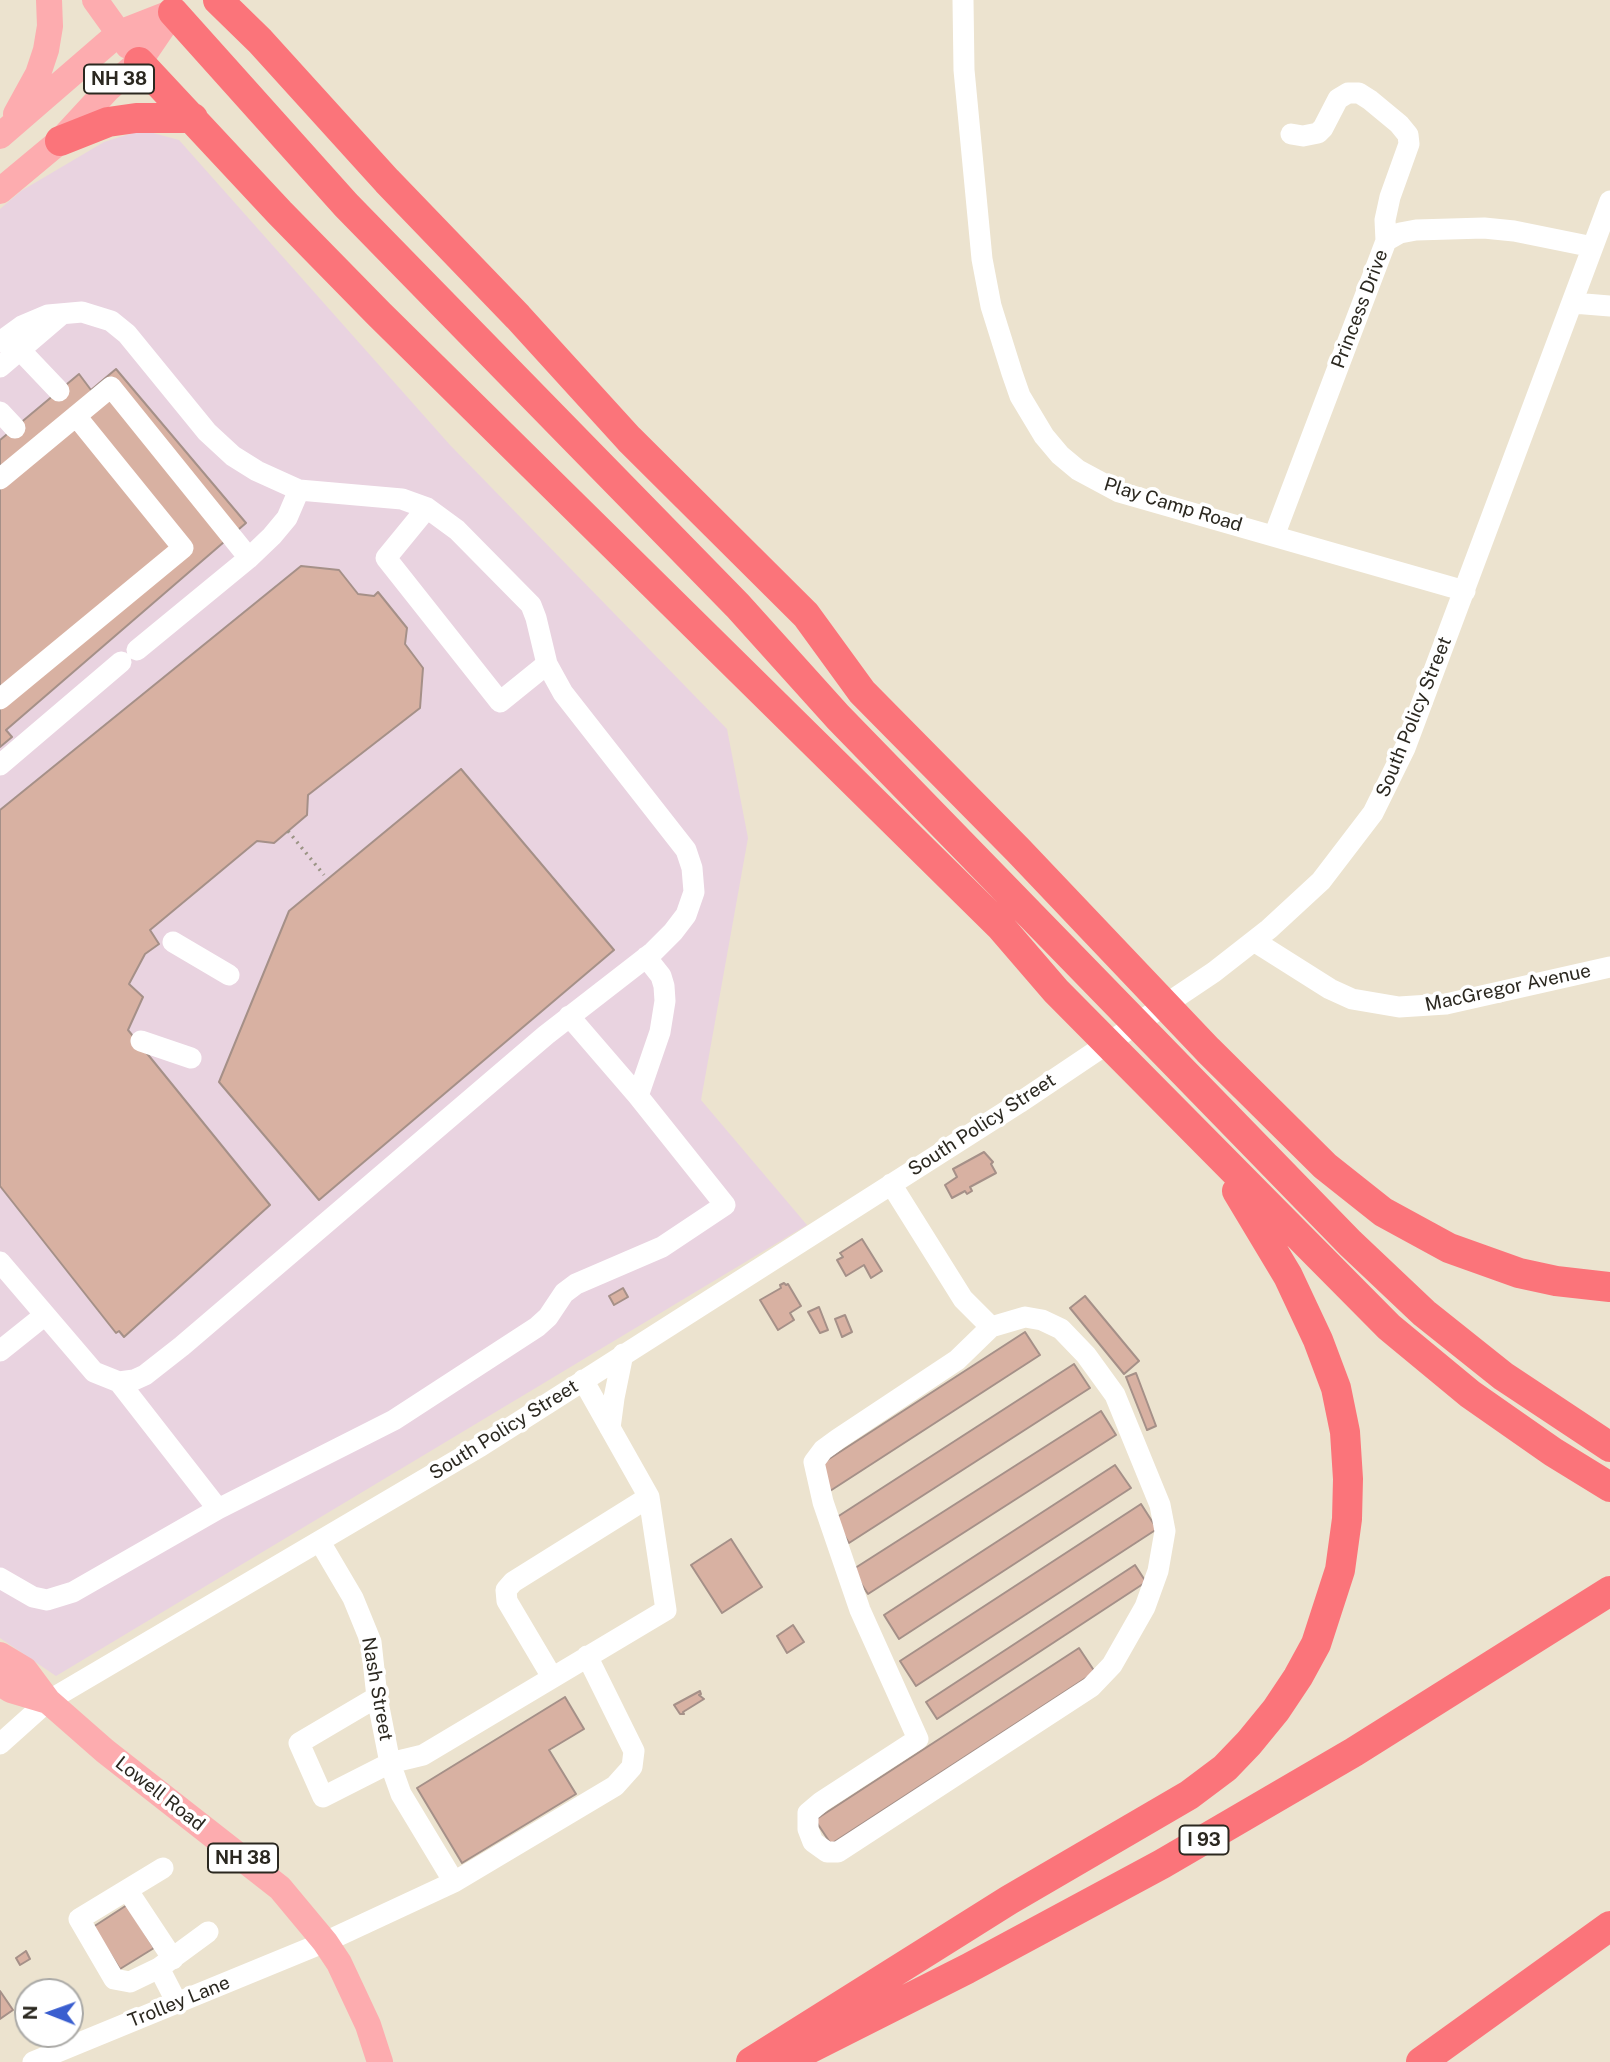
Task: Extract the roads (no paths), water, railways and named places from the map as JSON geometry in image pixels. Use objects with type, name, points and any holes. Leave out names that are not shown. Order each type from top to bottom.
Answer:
[{"type":"highway","points":[[218,0],[260,41],[629,439],[806,614],[862,692],[1018,850],[1208,1050],[1334,1174],[1383,1212],[1415,1232],[1449,1248],[1519,1273],[1556,1281],[1610,1287]]},
{"type":"highway","points":[[169,6],[346,205],[738,606],[838,718],[1350,1243],[1424,1313],[1503,1376],[1610,1447]]},
{"type":"highway","points":[[139,62],[352,286],[1000,926],[1056,991],[1389,1327],[1470,1394],[1553,1452],[1610,1487]]},
{"type":"highway","points":[[60,141],[107,122],[136,118],[193,118]]},
{"type":"highway","points":[[738,606],[862,692]]},
{"type":"highway","points":[[751,2062],[1009,1900],[1189,1795],[1225,1768],[1276,1710],[1316,1644],[1340,1570],[1347,1519],[1345,1432],[1336,1388],[1318,1340],[1287,1276],[1214,1152]]},
{"type":"highway","name":"I 93","points":[[782,2062],[967,1969],[1173,1858],[1406,1721],[1610,1591]]},
{"type":"highway","points":[[1421,2062],[1490,2015],[1610,1926]]},
{"type":"main road","points":[[3,133],[26,97],[46,50],[50,26],[49,0]]},
{"type":"main road","points":[[95,0],[139,62]]},
{"type":"main road","points":[[119,33],[169,6]]},
{"type":"main road","name":"NH 38","points":[[0,191],[60,141],[108,89],[139,62],[169,6]]},
{"type":"main road","name":"NH 38","points":[[3,133],[119,33]]},
{"type":"main road","name":"NH 38","points":[[0,1654],[25,1670],[48,1701]]},
{"type":"main road","name":"NH 38","points":[[0,1683],[11,1690],[48,1701]]},
{"type":"main road","name":"Lowell Road","points":[[48,1701],[105,1751],[280,1888],[325,1942],[352,1988],[380,2062]]},
{"type":"street","name":"Play Camp Road","points":[[963,0],[964,70],[982,259],[991,306],[1020,396],[1031,417],[1060,454],[1098,482],[1119,492],[1465,591]]},
{"type":"street","points":[[1291,134],[1303,136],[1318,133],[1338,99],[1348,93],[1359,93],[1399,124],[1408,135],[1409,144],[1390,197],[1385,220],[1386,241]]},
{"type":"street","name":"South Policy Street","points":[[0,1744],[48,1701],[481,1446],[891,1184],[1168,1003],[1254,941],[1321,881],[1373,813],[1405,748],[1610,201]]},
{"type":"street","name":"Princess Drive","points":[[1274,536],[1386,241],[1400,233],[1416,230],[1484,228],[1514,231],[1593,247]]},
{"type":"street","points":[[1573,303],[1610,306]]},
{"type":"street","points":[[0,367],[10,346],[64,313],[96,314],[111,321],[127,334],[207,432],[224,448],[257,471],[299,490],[402,499],[427,508],[457,530],[531,605],[547,664],[563,693],[686,850],[692,868],[694,892],[685,915],[674,932],[646,957],[569,1016],[183,1346],[145,1375],[134,1380],[119,1381],[94,1372],[0,1262]]},
{"type":"street","points":[[10,346],[58,391]]},
{"type":"street","points":[[0,480],[111,387],[249,558]]},
{"type":"street","points":[[0,412],[15,428]]},
{"type":"street","points":[[0,699],[183,548],[76,416]]},
{"type":"street","points":[[0,765],[249,558],[287,518],[299,490]]},
{"type":"street","points":[[427,508],[386,558],[500,702],[547,664]]},
{"type":"street","name":"MacGregor Avenue","points":[[1254,941],[1330,989],[1364,1002],[1399,1007],[1446,1004],[1609,964]]},
{"type":"street","points":[[173,942],[229,975]]},
{"type":"street","points":[[638,1096],[657,1041],[665,1001],[661,976],[646,957]]},
{"type":"street","points":[[0,1578],[33,1597],[47,1600],[59,1598],[218,1509],[394,1420],[537,1328],[564,1293],[576,1284],[662,1247],[725,1205],[638,1096],[569,1016]]},
{"type":"street","points":[[141,1041],[191,1058]]},
{"type":"street","points":[[891,1184],[963,1299],[991,1327]]},
{"type":"street","points":[[0,1351],[45,1315]]},
{"type":"street","points":[[1025,1317],[1042,1320],[1061,1329],[1086,1355],[1115,1395],[1160,1505],[1165,1531],[1158,1571],[1145,1607],[1112,1665],[1091,1687],[838,1852],[827,1852],[813,1842],[808,1829],[808,1813],[918,1739],[860,1610],[823,1502],[814,1462],[823,1450],[838,1438],[957,1360],[991,1327],[1025,1317]]},
{"type":"street","points":[[610,1428],[623,1354]]},
{"type":"street","points":[[377,1697],[299,1743],[323,1797],[390,1763],[423,1755],[666,1610],[649,1497],[583,1380]]},
{"type":"street","points":[[119,1381],[218,1509]]},
{"type":"street","points":[[552,1677],[507,1601],[506,1590],[513,1582],[649,1497]]},
{"type":"street","name":"Nash Street","points":[[320,1542],[363,1619],[373,1654],[377,1697],[390,1763],[401,1794],[454,1882]]},
{"type":"street","name":"Trolley Lane","points":[[33,2062],[325,1942],[454,1882],[615,1786],[632,1767],[634,1751],[587,1656]]},
{"type":"street","points":[[163,1868],[79,1920],[114,1979],[130,1982],[166,1964],[208,1932]]},
{"type":"street","points":[[128,1891],[166,1964],[177,2003]]}]
